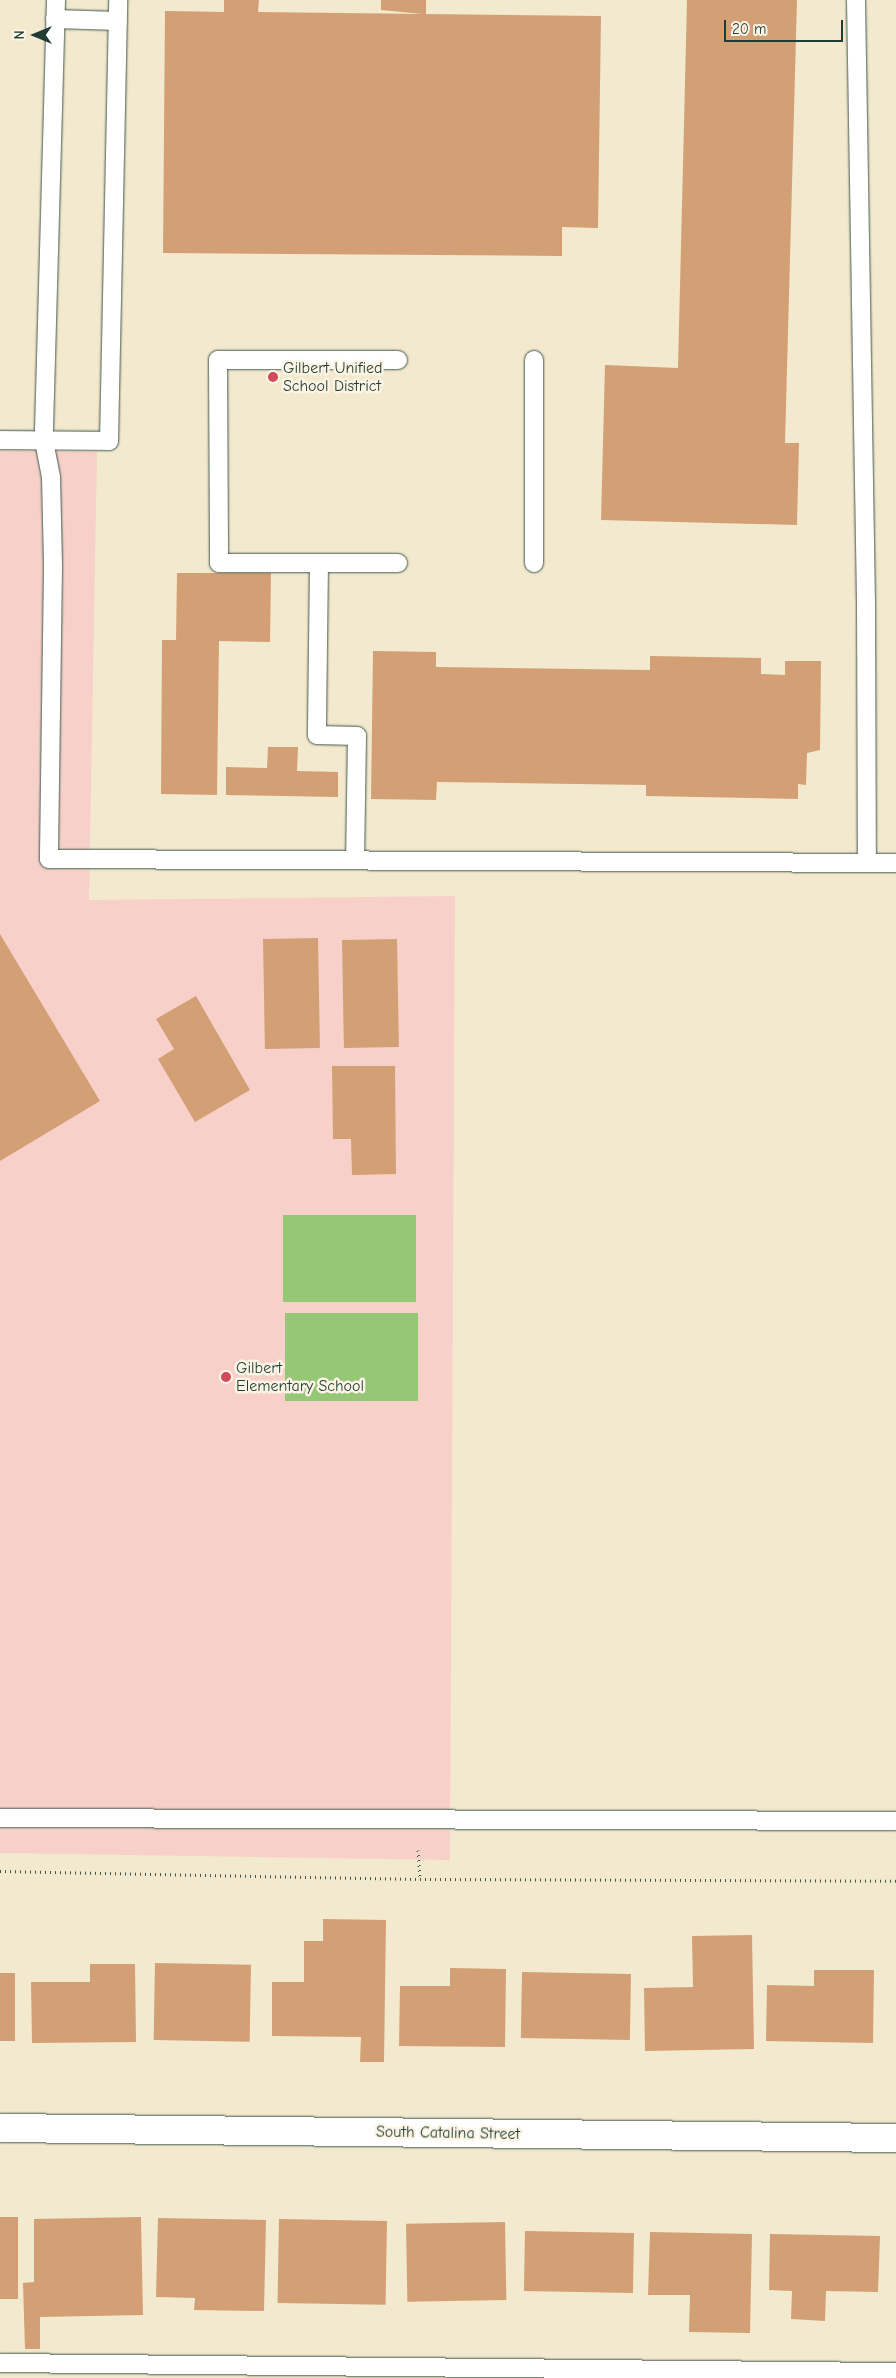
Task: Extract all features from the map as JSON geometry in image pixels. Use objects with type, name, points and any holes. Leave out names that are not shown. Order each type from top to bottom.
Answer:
[{"type":"street","name":"South Catalina Street","points":[[0,2128],[896,2138]]},
{"type":"lane","points":[[56,0],[44,441],[52,477],[53,566],[49,858],[896,863]]},
{"type":"lane","points":[[0,440],[109,441],[118,0]]},
{"type":"lane","points":[[856,0],[866,609],[867,863]]},
{"type":"lane","points":[[55,19],[118,21]]},
{"type":"lane","points":[[398,360],[218,360],[219,563],[398,563]]},
{"type":"lane","points":[[534,360],[534,563]]},
{"type":"lane","points":[[319,563],[317,735],[357,736],[355,860]]},
{"type":"lane","points":[[0,1818],[896,1820]]},
{"type":"lane","points":[[0,2363],[896,2372]]},
{"type":"path","points":[[417,1819],[420,1879]]},
{"type":"path","points":[[0,1871],[420,1879],[896,1881]]},
{"type":"shaded area","name":"Gilbert Elementary School","points":[[0,451],[97,452],[89,900],[455,896],[450,1860],[0,1853]]},
{"type":"green space","points":[[283,1215],[416,1215],[416,1302],[283,1302]]},
{"type":"green space","points":[[285,1313],[418,1313],[418,1401],[285,1401]]},
{"type":"building","points":[[224,0],[259,0],[258,12],[423,14],[381,10],[381,0],[426,0],[426,14],[601,16],[598,228],[562,227],[562,256],[163,253],[165,11],[224,12]]},
{"type":"building","points":[[687,0],[797,0],[785,443],[799,443],[797,525],[601,520],[605,365],[678,368]]},
{"type":"building","points":[[177,573],[271,573],[270,642],[219,641],[217,795],[161,794],[162,640],[176,640]]},
{"type":"building","points":[[373,651],[436,652],[436,667],[650,670],[650,656],[761,658],[761,674],[785,675],[785,661],[821,661],[820,750],[807,753],[806,785],[798,784],[798,799],[646,796],[646,785],[437,782],[436,800],[371,799]]},
{"type":"building","points":[[268,747],[298,747],[297,771],[338,772],[338,797],[226,795],[226,767],[267,768]]},
{"type":"building","points":[[0,934],[100,1101],[0,1161]]},
{"type":"building","points":[[318,938],[320,1048],[265,1049],[263,939]]},
{"type":"building","points":[[397,939],[399,1047],[344,1048],[342,940]]},
{"type":"building","points":[[196,996],[250,1090],[195,1122],[158,1059],[174,1049],[156,1019]]},
{"type":"building","points":[[332,1066],[395,1066],[396,1174],[352,1175],[351,1139],[333,1139]]},
{"type":"building","points":[[323,1919],[386,1920],[384,2062],[360,2062],[361,2037],[272,2036],[272,1982],[304,1982],[304,1941],[323,1941]]},
{"type":"building","points":[[752,1935],[754,2049],[645,2051],[644,1988],[693,1987],[692,1936]]},
{"type":"building","points":[[155,1963],[251,1965],[250,2042],[154,2040]]},
{"type":"building","points":[[90,1964],[135,1964],[136,2042],[32,2043],[31,1982],[90,1982]]},
{"type":"building","points":[[450,1968],[506,1969],[505,2047],[399,2046],[400,1986],[450,1986]]},
{"type":"building","points":[[814,1970],[874,1970],[873,2043],[766,2041],[767,1985],[814,1986]]},
{"type":"building","points":[[522,1972],[631,1974],[630,2040],[521,2038]]},
{"type":"building","points":[[0,1973],[15,1973],[15,2041],[0,2041]]},
{"type":"building","points":[[0,2217],[18,2217],[18,2299],[0,2299]]},
{"type":"building","points":[[141,2217],[143,2315],[40,2317],[40,2349],[25,2349],[23,2283],[34,2282],[34,2219]]},
{"type":"building","points":[[158,2218],[266,2220],[264,2311],[194,2310],[195,2298],[156,2297]]},
{"type":"building","points":[[279,2219],[387,2221],[386,2305],[278,2303]]},
{"type":"building","points":[[505,2222],[506,2300],[407,2302],[406,2224]]},
{"type":"building","points":[[525,2231],[634,2233],[633,2293],[524,2291]]},
{"type":"building","points":[[650,2232],[752,2234],[750,2333],[689,2332],[690,2295],[648,2295]]},
{"type":"building","points":[[770,2234],[880,2236],[878,2292],[826,2291],[825,2321],[791,2319],[792,2291],[769,2290]]},
{"type":"place","name":"Gilbert Unified School District","points":[[273,377]]},
{"type":"place","name":"Gilbert Elementary School","points":[[226,1377]]}]
